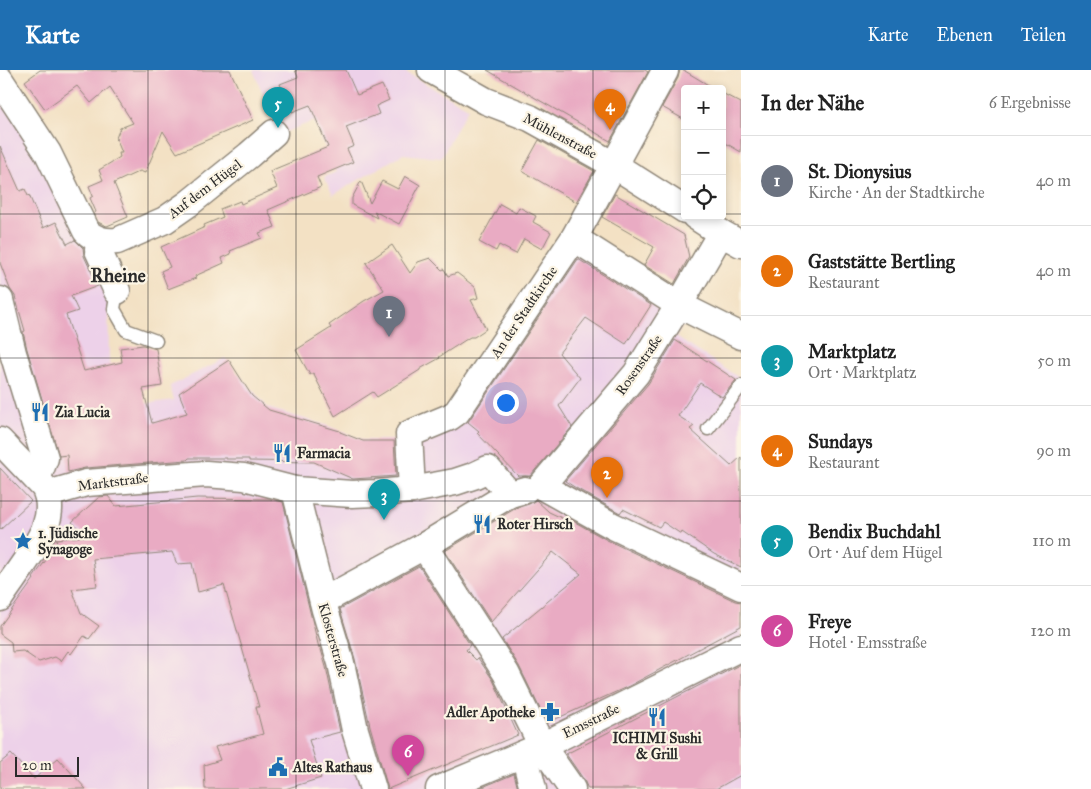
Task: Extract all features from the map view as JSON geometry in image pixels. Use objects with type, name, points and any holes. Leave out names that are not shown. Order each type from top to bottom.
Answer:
[{"type":"street","points":[[11,70],[0,79],[48,153],[86,231],[92,237],[100,240],[98,250],[116,291]]},
{"type":"street","name":"Mühlenstraße","points":[[431,70],[486,101],[530,118],[614,165],[681,207]]},
{"type":"street","name":"An der Stadtkirche","points":[[412,490],[409,434],[450,417],[456,412],[574,238],[665,71]]},
{"type":"street","name":"Auf dem Hügel","points":[[100,240],[117,241],[165,220],[188,204],[274,133]]},
{"type":"street","points":[[702,220],[731,238]]},
{"type":"street","points":[[574,238],[678,305],[741,336]]},
{"type":"street","name":"Rosenstraße","points":[[541,486],[636,374],[678,305],[731,238]]},
{"type":"street","points":[[0,300],[7,359],[45,458],[42,487]]},
{"type":"street","points":[[0,441],[42,487],[49,503],[48,514],[39,541],[0,598]]},
{"type":"street","name":"Marktstraße","points":[[42,487],[206,474],[244,477],[296,490],[352,494],[412,490],[455,482],[488,469],[510,494]]},
{"type":"street","points":[[323,601],[424,546],[510,494],[541,486],[613,526],[741,587]]},
{"type":"street","name":"Klosterstraße","points":[[296,490],[323,601],[341,663],[355,730],[374,789]]},
{"type":"street","points":[[424,546],[506,673],[533,750],[533,789]]},
{"type":"street","name":"Emsstraße","points":[[439,789],[533,750],[741,647]]},
{"type":"street","points":[[533,750],[572,789]]},
{"type":"lane","points":[[116,291],[114,309],[126,330],[156,341]]},
{"type":"lane","points":[[708,429],[741,386]]},
{"type":"shaded area","points":[[253,70],[402,70],[468,108],[441,158],[403,154],[333,195],[324,177],[336,172],[314,121],[280,134]]},
{"type":"shaded area","points":[[0,97],[45,160],[108,292],[109,361],[121,407],[174,400],[170,386],[225,358],[268,408],[326,425],[363,440],[404,440],[457,419],[575,245],[685,321],[676,337],[741,379],[741,789],[0,789]]},
{"type":"building","points":[[40,70],[230,70],[253,120],[177,153],[163,131],[145,173],[140,171],[114,183],[128,217],[107,226],[98,222],[90,198],[93,196],[89,186],[103,180],[99,170],[120,157],[119,153],[122,153],[116,138],[120,128],[133,123],[110,87],[91,103],[77,86],[45,109],[25,81]]},
{"type":"building","points":[[295,70],[346,70],[357,95],[382,85],[389,100],[376,106],[379,114],[346,127],[354,146],[347,149],[353,162],[317,177],[321,187],[268,210],[275,227],[259,233],[262,238],[230,251],[231,254],[222,258],[224,263],[195,276],[196,278],[168,289],[161,271],[170,267],[161,247],[223,217],[220,209],[240,201],[241,204],[277,188],[270,171],[328,147],[310,105],[292,112],[280,84],[298,77]]},
{"type":"building","points":[[487,70],[645,70],[648,72],[610,141]]},
{"type":"building","points":[[680,70],[685,70],[708,85],[681,85],[681,118],[662,107],[678,78]]},
{"type":"building","points":[[726,95],[741,103],[741,152],[726,143]]},
{"type":"building","points":[[539,140],[594,171],[576,202],[522,171]]},
{"type":"building","points":[[0,146],[20,191],[25,189],[29,195],[43,228],[56,222],[67,244],[75,240],[83,248],[84,256],[98,286],[71,296],[78,311],[66,315],[84,371],[122,362],[120,348],[143,345],[156,349],[162,386],[143,389],[152,423],[187,413],[179,393],[229,360],[252,396],[269,410],[340,431],[363,441],[394,441],[396,476],[353,479],[314,462],[249,461],[249,459],[226,458],[189,458],[187,460],[85,468],[68,472],[67,455],[59,456],[27,349],[23,332],[25,331],[15,296],[10,289],[0,263]]},
{"type":"building","points":[[405,176],[420,185],[399,224],[374,211],[377,218],[352,205],[352,198],[361,181],[370,203],[382,181],[398,189]]},
{"type":"building","points":[[615,194],[684,235],[689,257],[674,284],[644,265],[654,247],[602,217]]},
{"type":"building","points":[[500,204],[516,213],[519,207],[536,216],[533,222],[551,232],[542,249],[524,239],[516,254],[499,245],[496,251],[479,242]]},
{"type":"building","points":[[392,245],[410,273],[418,262],[430,258],[442,270],[444,269],[448,276],[457,273],[475,287],[478,298],[471,300],[486,329],[474,337],[470,337],[377,397],[373,392],[335,416],[313,373],[310,375],[296,350],[331,328],[329,325],[364,301],[384,290],[366,263]]},
{"type":"building","points":[[578,259],[651,305],[626,344],[586,318],[559,353],[580,378],[559,406],[572,427],[530,476],[518,476],[477,433],[479,431],[468,422]]},
{"type":"building","points":[[675,340],[736,380],[722,397],[700,383],[678,416],[694,426],[690,429],[731,466],[741,457],[741,567],[714,554],[682,532],[681,534],[663,522],[659,527],[623,509],[620,513],[565,481],[648,384]]},
{"type":"building","points":[[0,468],[31,501],[0,530]]},
{"type":"building","points":[[108,496],[116,506],[197,498],[270,499],[283,502],[319,648],[320,646],[326,667],[340,732],[309,740],[321,778],[285,789],[205,789],[204,765],[220,760],[215,747],[263,734],[256,707],[259,707],[224,585],[198,592],[192,563],[177,564],[172,552],[93,559],[97,586],[72,589],[81,613],[99,626],[89,639],[84,636],[71,654],[68,651],[61,661],[55,657],[39,662],[23,651],[12,652],[11,642],[0,634],[0,626],[57,545],[56,539],[87,536],[72,522],[99,497]]},
{"type":"building","points":[[536,500],[549,512],[564,519],[566,517],[607,540],[735,601],[741,602],[741,626],[629,686],[547,723],[519,666],[502,639],[581,574],[553,552],[491,622],[445,551],[516,508]]},
{"type":"building","points":[[419,566],[470,645],[466,650],[476,660],[478,658],[493,680],[518,735],[388,789],[370,726],[355,659],[340,609]]},
{"type":"building","points":[[741,664],[741,775],[716,789],[588,789],[566,754]]},
{"type":"building","points":[[11,754],[34,779],[58,758],[86,789],[0,789],[0,763]]},
{"type":"building","points":[[514,774],[518,789],[478,789]]},
{"type":"place","name":"Bendix Buchdahl","points":[[278,128]]},
{"type":"place","name":"Sundays","points":[[610,130]]},
{"type":"place","name":"St. Dionysius","points":[[389,337]]},
{"type":"place","name":"Zia Lucia","points":[[40,412]]},
{"type":"place","name":"Farmacia","points":[[282,453]]},
{"type":"place","name":"Gaststätte Bertling","points":[[607,498]]},
{"type":"place","name":"Marktplatz","points":[[384,520]]},
{"type":"place","name":"Roter Hirsch","points":[[482,524]]},
{"type":"place","name":"1. Jüdische Synagoge","points":[[23,541]]},
{"type":"place","name":"Adler Apotheke","points":[[550,712]]},
{"type":"place","name":"ICHIMI Sushi & Grill","points":[[657,717]]},
{"type":"place","name":"Altes Rathaus","points":[[278,767]]},
{"type":"place","name":"Freye","points":[[408,776]]},
{"type":"district","name":"Rheine","points":[[118,275]]}]
